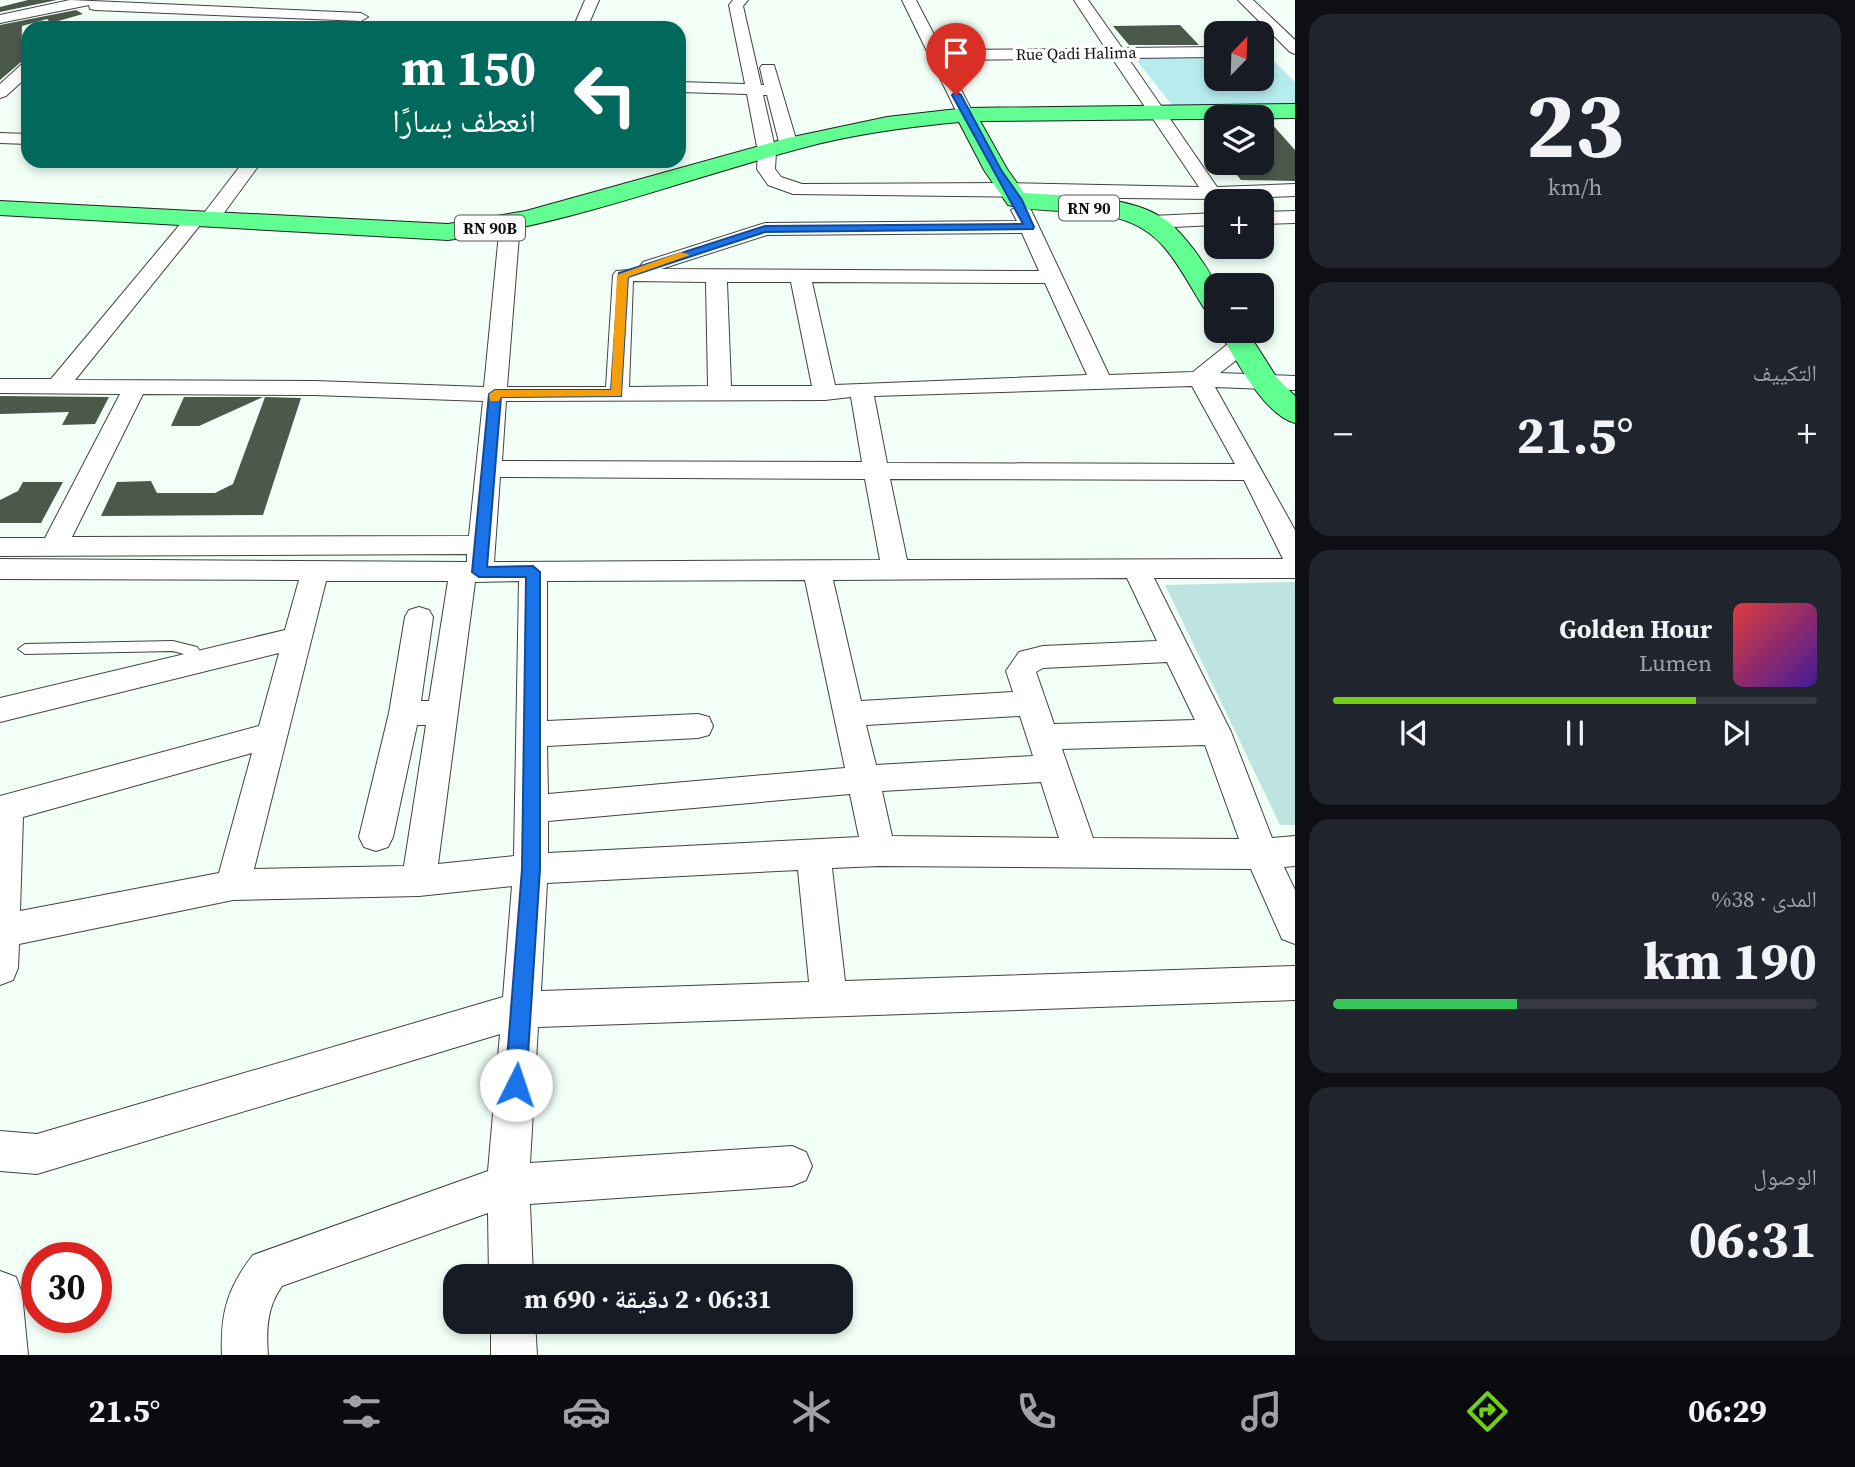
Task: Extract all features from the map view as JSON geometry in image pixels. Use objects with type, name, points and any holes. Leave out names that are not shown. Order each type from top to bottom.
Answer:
[{"type":"main road","points":[[966,115],[1295,111]]},
{"type":"main road","points":[[966,115],[1013,194]]},
{"type":"main road","name":"RN 90B","points":[[0,208],[448,232],[510,223],[859,129],[966,115]]},
{"type":"main road","name":"RN 90","points":[[1013,194],[1123,212],[1152,222],[1175,243],[1204,287]]},
{"type":"main road","points":[[1241,343],[1266,383],[1295,414]]},
{"type":"street","points":[[583,21],[592,0]]},
{"type":"street","points":[[741,0],[736,5],[754,89],[778,149]]},
{"type":"street","points":[[748,0],[774,90],[778,149],[766,169],[774,181],[800,190],[1013,194],[1204,192]]},
{"type":"street","points":[[909,0],[966,115]]},
{"type":"street","points":[[1081,0],[1210,189]]},
{"type":"street","points":[[1245,0],[1295,50]]},
{"type":"street","points":[[79,21],[95,2]]},
{"type":"street","points":[[0,19],[95,2],[361,18]]},
{"type":"street","points":[[274,21],[279,14]]},
{"type":"street","points":[[1261,15],[1284,15]]},
{"type":"street","points":[[1274,51],[1295,50]]},
{"type":"street","name":"Rue Qadi Halima","points":[[937,55],[1204,52]]},
{"type":"street","points":[[1,91],[21,73]]},
{"type":"street","points":[[686,87],[774,90]]},
{"type":"street","points":[[1,91],[21,92]]},
{"type":"street","points":[[0,138],[21,139]]},
{"type":"street","points":[[58,386],[247,168]]},
{"type":"street","points":[[1274,191],[1295,190]]},
{"type":"street","points":[[1013,194],[1101,381]]},
{"type":"street","points":[[1274,218],[1295,217]]},
{"type":"street","points":[[1152,222],[1204,220]]},
{"type":"street","points":[[419,881],[443,713],[474,563],[488,469],[510,223]]},
{"type":"street","points":[[623,275],[765,229],[1029,227]]},
{"type":"street","points":[[827,228],[837,276]]},
{"type":"street","points":[[623,275],[1052,277]]},
{"type":"street","points":[[617,393],[623,275]]},
{"type":"street","points":[[716,275],[720,393]]},
{"type":"street","points":[[800,276],[825,393]]},
{"type":"street","points":[[1199,379],[1232,343]]},
{"type":"street","points":[[0,386],[314,387],[495,394],[825,393],[861,389],[1199,379],[1295,383]]},
{"type":"street","points":[[1199,379],[1252,472],[1295,556]]},
{"type":"street","points":[[54,547],[135,387]]},
{"type":"street","points":[[861,389],[895,570]]},
{"type":"street","points":[[488,469],[877,473],[1252,472]]},
{"type":"street","points":[[6,564],[54,547],[474,563],[533,572],[1295,568]]},
{"type":"street","points":[[6,564],[315,570],[474,563]]},
{"type":"street","points":[[1136,569],[1216,732],[1261,853],[1295,928]]},
{"type":"street","points":[[233,885],[315,570]]},
{"type":"street","points":[[511,1264],[508,1185],[531,869],[533,572]]},
{"type":"street","points":[[817,572],[879,851]]},
{"type":"street","points":[[376,838],[404,713],[419,617]]},
{"type":"street","points":[[0,710],[297,638]]},
{"type":"street","points":[[1081,853],[1021,671],[1029,660],[1177,651]]},
{"type":"street","points":[[850,714],[1032,703]]},
{"type":"street","points":[[404,713],[443,713]]},
{"type":"street","points":[[532,734],[698,726]]},
{"type":"street","points":[[1043,737],[1216,732]]},
{"type":"street","points":[[0,968],[4,809],[271,735]]},
{"type":"street","points":[[532,809],[865,779],[1053,768]]},
{"type":"street","points":[[2,931],[233,885],[419,881],[531,869],[879,851],[1295,851]]},
{"type":"street","points":[[813,854],[829,999]]},
{"type":"street","points":[[0,1152],[37,1154],[521,1010],[1295,984]]},
{"type":"street","points":[[245,1355],[244,1340],[250,1294],[268,1270],[508,1185],[792,1166]]},
{"type":"street","points":[[513,1334],[514,1355]]},
{"type":"lane","points":[[25,649],[173,646],[192,651],[200,661]]},
{"type":"shaded area","points":[[1204,55],[1204,91],[1274,91],[1274,61],[1295,82],[1295,104],[1173,106],[1133,56]]},
{"type":"shaded area","points":[[1295,582],[1295,825],[1280,825],[1165,585]]},
{"type":"building","points":[[28,0],[57,0],[0,12],[0,7]]},
{"type":"building","points":[[76,10],[83,14],[58,21],[21,21],[21,62],[0,80],[0,25]]},
{"type":"building","points":[[1180,25],[1199,45],[1129,45],[1113,26]]},
{"type":"building","points":[[1274,127],[1295,150],[1295,181],[1241,180],[1237,175],[1274,175]]},
{"type":"building","points":[[0,396],[109,397],[95,424],[62,425],[69,412],[0,414]]},
{"type":"building","points":[[184,397],[263,397],[199,426],[171,426]]},
{"type":"building","points":[[265,397],[301,398],[263,515],[101,516],[117,482],[151,481],[157,493],[215,493],[233,484]]},
{"type":"building","points":[[23,482],[63,482],[41,523],[0,523],[0,500],[18,491]]},
{"type":"slow traffic","points":[[495,398],[495,394],[617,393],[623,275],[685,255]]},
{"type":"route","points":[[516,1085],[531,869],[533,572],[479,572],[495,394],[617,393],[623,275],[765,229],[1029,227],[1017,200],[996,170],[956,95]]}]
